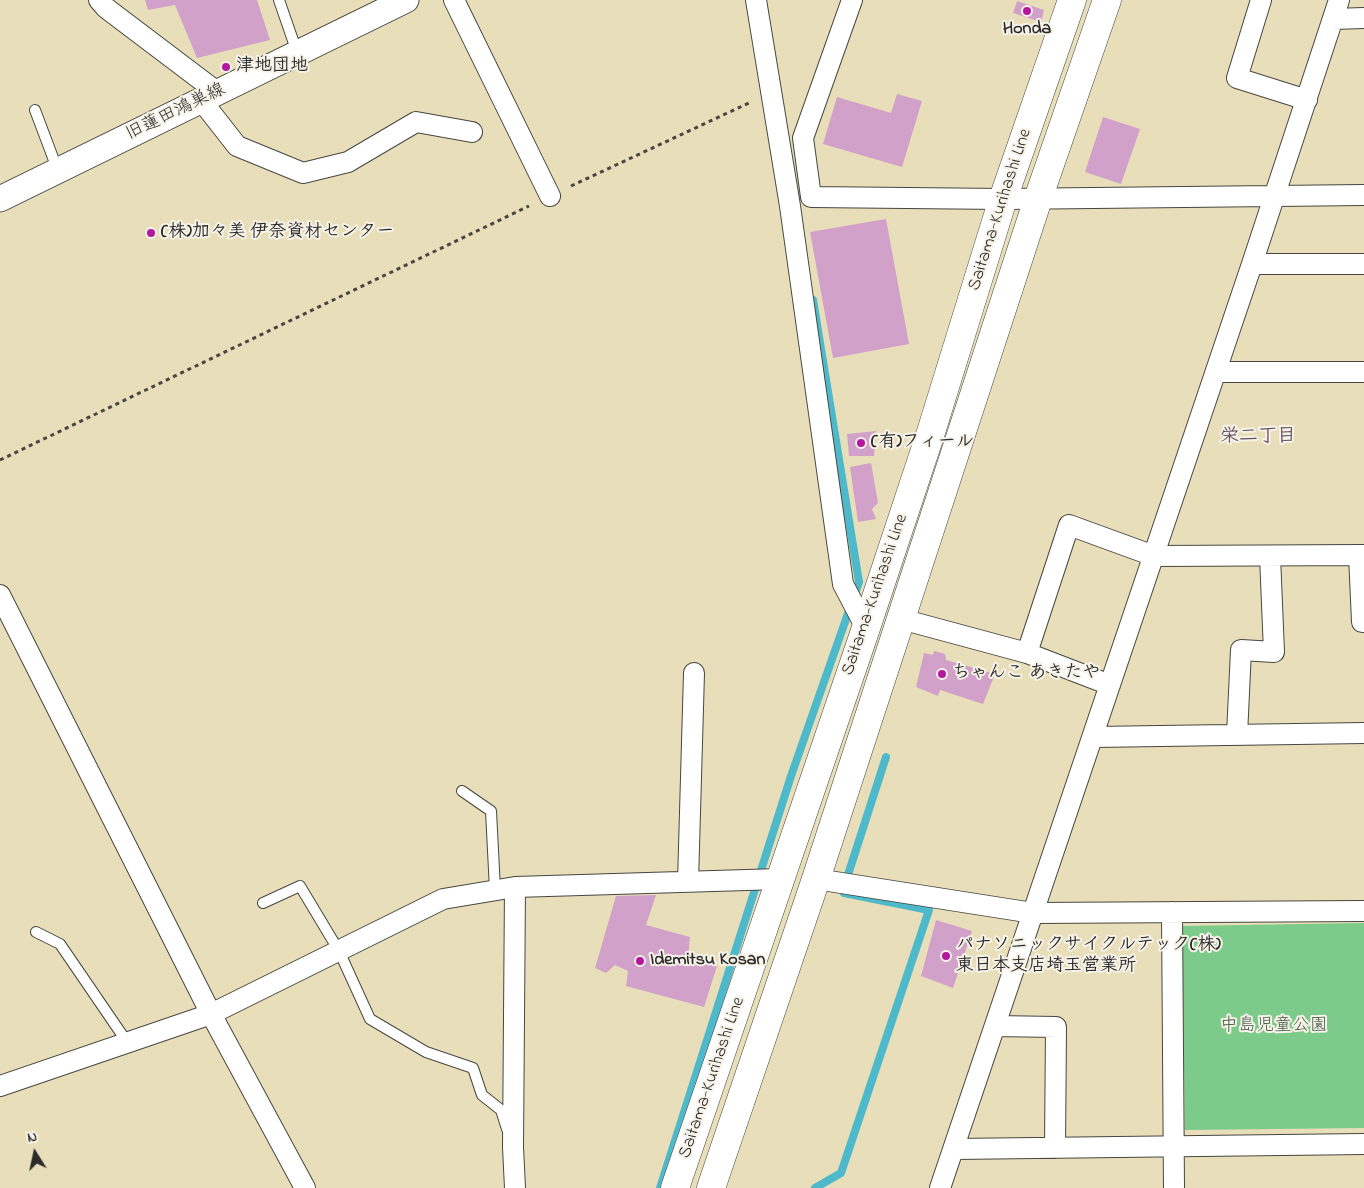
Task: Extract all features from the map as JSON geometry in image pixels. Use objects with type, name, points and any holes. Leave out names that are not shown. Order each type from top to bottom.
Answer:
[{"type":"main road","name":"Saitama-Kurihashi Line","points":[[675,1188],[866,628],[931,432],[1003,199],[1072,0]]},
{"type":"main road","name":"Saitama-Kurihashi Line","points":[[711,1188],[825,881],[901,618],[1038,199],[1106,0]]},
{"type":"street","points":[[98,0],[209,96],[236,146],[303,173],[348,162],[416,122],[472,132]]},
{"type":"street","points":[[454,0],[550,196]]},
{"type":"street","points":[[756,0],[786,176],[843,584],[866,628]]},
{"type":"street","points":[[852,0],[802,138],[811,197],[1038,199],[1364,195]]},
{"type":"street","points":[[1261,0],[1237,78],[1307,100]]},
{"type":"street","name":"旧蓮田鴻巣線","points":[[0,199],[297,53],[394,3]]},
{"type":"street","points":[[940,1188],[1216,372],[1336,9],[1364,18]]},
{"type":"street","points":[[786,176],[807,172]]},
{"type":"street","points":[[1252,264],[1364,264]]},
{"type":"street","points":[[1216,372],[1364,372]]},
{"type":"street","points":[[1028,653],[1069,525],[1154,556],[1362,555],[1362,622],[1364,622]]},
{"type":"street","points":[[1237,735],[1241,650],[1274,652],[1270,556]]},
{"type":"street","points":[[0,595],[212,1014],[305,1188]]},
{"type":"street","points":[[901,618],[1028,653],[1110,685]]},
{"type":"street","points":[[688,882],[694,672]]},
{"type":"street","points":[[1093,736],[1364,733]]},
{"type":"street","points":[[0,1086],[212,1014],[443,899],[515,887],[780,879]]},
{"type":"street","points":[[825,881],[1033,912],[1364,911]]},
{"type":"street","points":[[515,887],[513,1147],[515,1188]]},
{"type":"street","points":[[1172,912],[1174,1188]]},
{"type":"street","points":[[995,1026],[1056,1027],[1055,1148]]},
{"type":"street","points":[[954,1149],[1364,1144]]},
{"type":"lane","points":[[279,0],[297,53]]},
{"type":"lane","points":[[35,110],[58,171]]},
{"type":"lane","points":[[462,792],[491,811],[495,890]]},
{"type":"lane","points":[[263,903],[300,886],[339,951],[370,1019],[426,1052],[473,1068],[482,1095],[501,1110],[513,1147]]},
{"type":"lane","points":[[36,932],[60,944],[127,1042]]},
{"type":"path","points":[[0,460],[550,196],[771,93]]},
{"type":"green space","name":"中島児童公園","points":[[1364,923],[1364,1128],[1185,1130],[1182,926]]},
{"type":"building","points":[[145,0],[257,0],[270,40],[197,58],[175,5],[148,10]]},
{"type":"building","points":[[1017,1],[1044,10],[1041,22],[1013,13]]},
{"type":"building","points":[[897,94],[922,101],[902,167],[823,144],[837,97],[891,113]]},
{"type":"building","points":[[1103,117],[1140,129],[1121,184],[1085,172]]},
{"type":"building","points":[[886,219],[909,344],[833,358],[810,232]]},
{"type":"building","points":[[876,431],[874,456],[849,456],[847,434]]},
{"type":"building","points":[[871,463],[878,503],[872,509],[876,519],[858,522],[850,467]]},
{"type":"building","points":[[934,651],[945,654],[946,660],[995,674],[983,704],[940,690],[938,696],[916,687],[924,653],[933,655]]},
{"type":"building","points":[[656,895],[646,925],[690,937],[688,958],[717,966],[704,1007],[626,986],[628,971],[615,965],[606,973],[595,968],[616,896]]},
{"type":"building","points":[[936,920],[972,931],[953,988],[921,976]]},
{"type":"waterway","points":[[660,1188],[791,776],[859,582],[813,300]]},
{"type":"waterway","points":[[845,884],[886,757]]},
{"type":"waterway","points":[[815,1188],[841,1173],[929,910],[844,893]]},
{"type":"place","name":"Honda","points":[[1027,11]]},
{"type":"place","name":"津地団地","points":[[226,67]]},
{"type":"place","name":"(株)加々美 伊奈資材センター","points":[[151,233]]},
{"type":"place","name":"(有)フィール","points":[[861,443]]},
{"type":"place","name":"ちゃんこ あきたや","points":[[942,674]]},
{"type":"place","name":"パナソニックサイクルテック(株) 東日本支店埼玉営業所","points":[[946,956]]},
{"type":"place","name":"Idemitsu Kosan","points":[[640,961]]},
{"type":"district","name":"栄二丁目","points":[[1258,438]]}]
